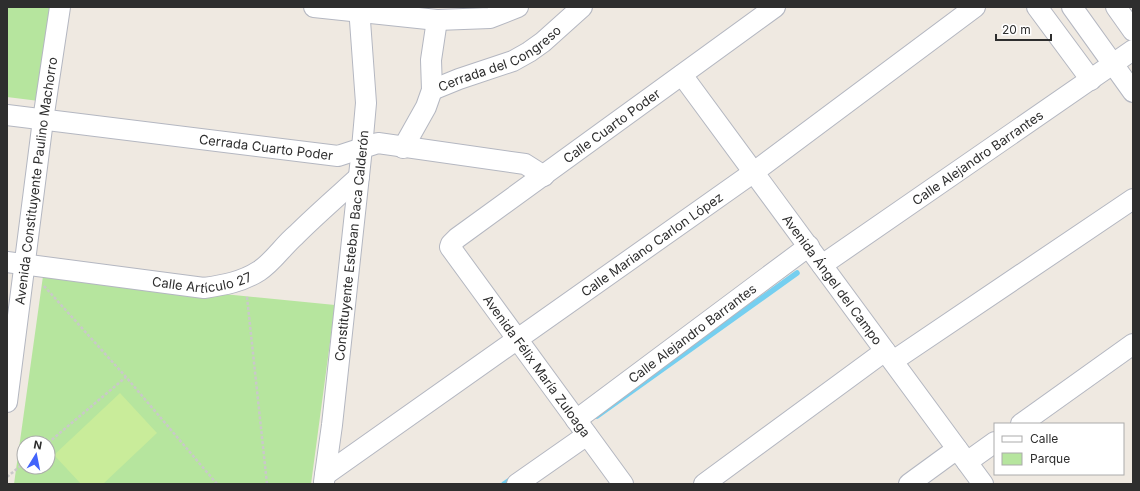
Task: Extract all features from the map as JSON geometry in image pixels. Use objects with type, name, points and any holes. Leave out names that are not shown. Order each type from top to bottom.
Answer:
[{"type":"street","name":"Avenida Constituyente Paulino Machorro","points":[[7,402],[16,263],[44,120],[60,7]]},
{"type":"street","points":[[314,7],[359,10],[437,20],[490,18],[518,7]]},
{"type":"street","name":"Cerrada del Congreso","points":[[432,90],[459,78],[500,66],[519,58],[543,42],[582,7]]},
{"type":"street","name":"Calle Cuarto Poder","points":[[450,247],[457,238],[682,74],[750,14],[775,7]]},
{"type":"street","name":"Calle Mariano Carlon López","points":[[325,480],[754,172],[975,7]]},
{"type":"street","points":[[1037,7],[1091,80]]},
{"type":"street","points":[[1072,7],[1133,92]]},
{"type":"street","points":[[1116,7],[1133,31]]},
{"type":"street","name":"Constituyente Esteban Baca Calderón","points":[[325,480],[366,103],[359,10]]},
{"type":"street","points":[[403,148],[426,107],[432,90],[431,60],[437,20]]},
{"type":"street","name":"Calle Alejandro Barrantes","points":[[822,265],[1133,50]]},
{"type":"street","name":"Avenida Ángel del Campo","points":[[682,74],[984,484]]},
{"type":"street","name":"Cerrada Cuarto Poder","points":[[7,115],[338,156],[378,144],[525,164],[544,176]]},
{"type":"street","name":"Calle Artículo 27","points":[[16,263],[204,288],[223,286],[245,279],[260,271],[294,236],[359,177]]},
{"type":"street","points":[[704,484],[889,356],[1133,199]]},
{"type":"street","name":"Calle Alejandro Barrantes","points":[[517,484],[582,427],[809,246]]},
{"type":"street","name":"Avenida Félix María Zuloaga","points":[[450,247],[623,484]]},
{"type":"street","points":[[1022,423],[1133,344]]},
{"type":"street","points":[[909,484],[962,455],[994,442]]},
{"type":"path","points":[[16,263],[126,378],[218,484]]},
{"type":"path","points":[[245,279],[267,484]]},
{"type":"path","points":[[56,436],[126,378]]},
{"type":"path","points":[[7,477],[16,470]]},
{"type":"green space","points":[[7,7],[50,7],[39,101],[7,97]]},
{"type":"green space","points":[[43,276],[335,305],[311,484],[14,484],[16,470],[16,475],[56,475],[56,435],[21,435]]},
{"type":"green space","points":[[120,393],[157,433],[103,484],[81,484],[56,457],[56,453]]},
{"type":"waterway","points":[[597,416],[797,273]]},
{"type":"waterway","points":[[504,484],[513,478]]}]
